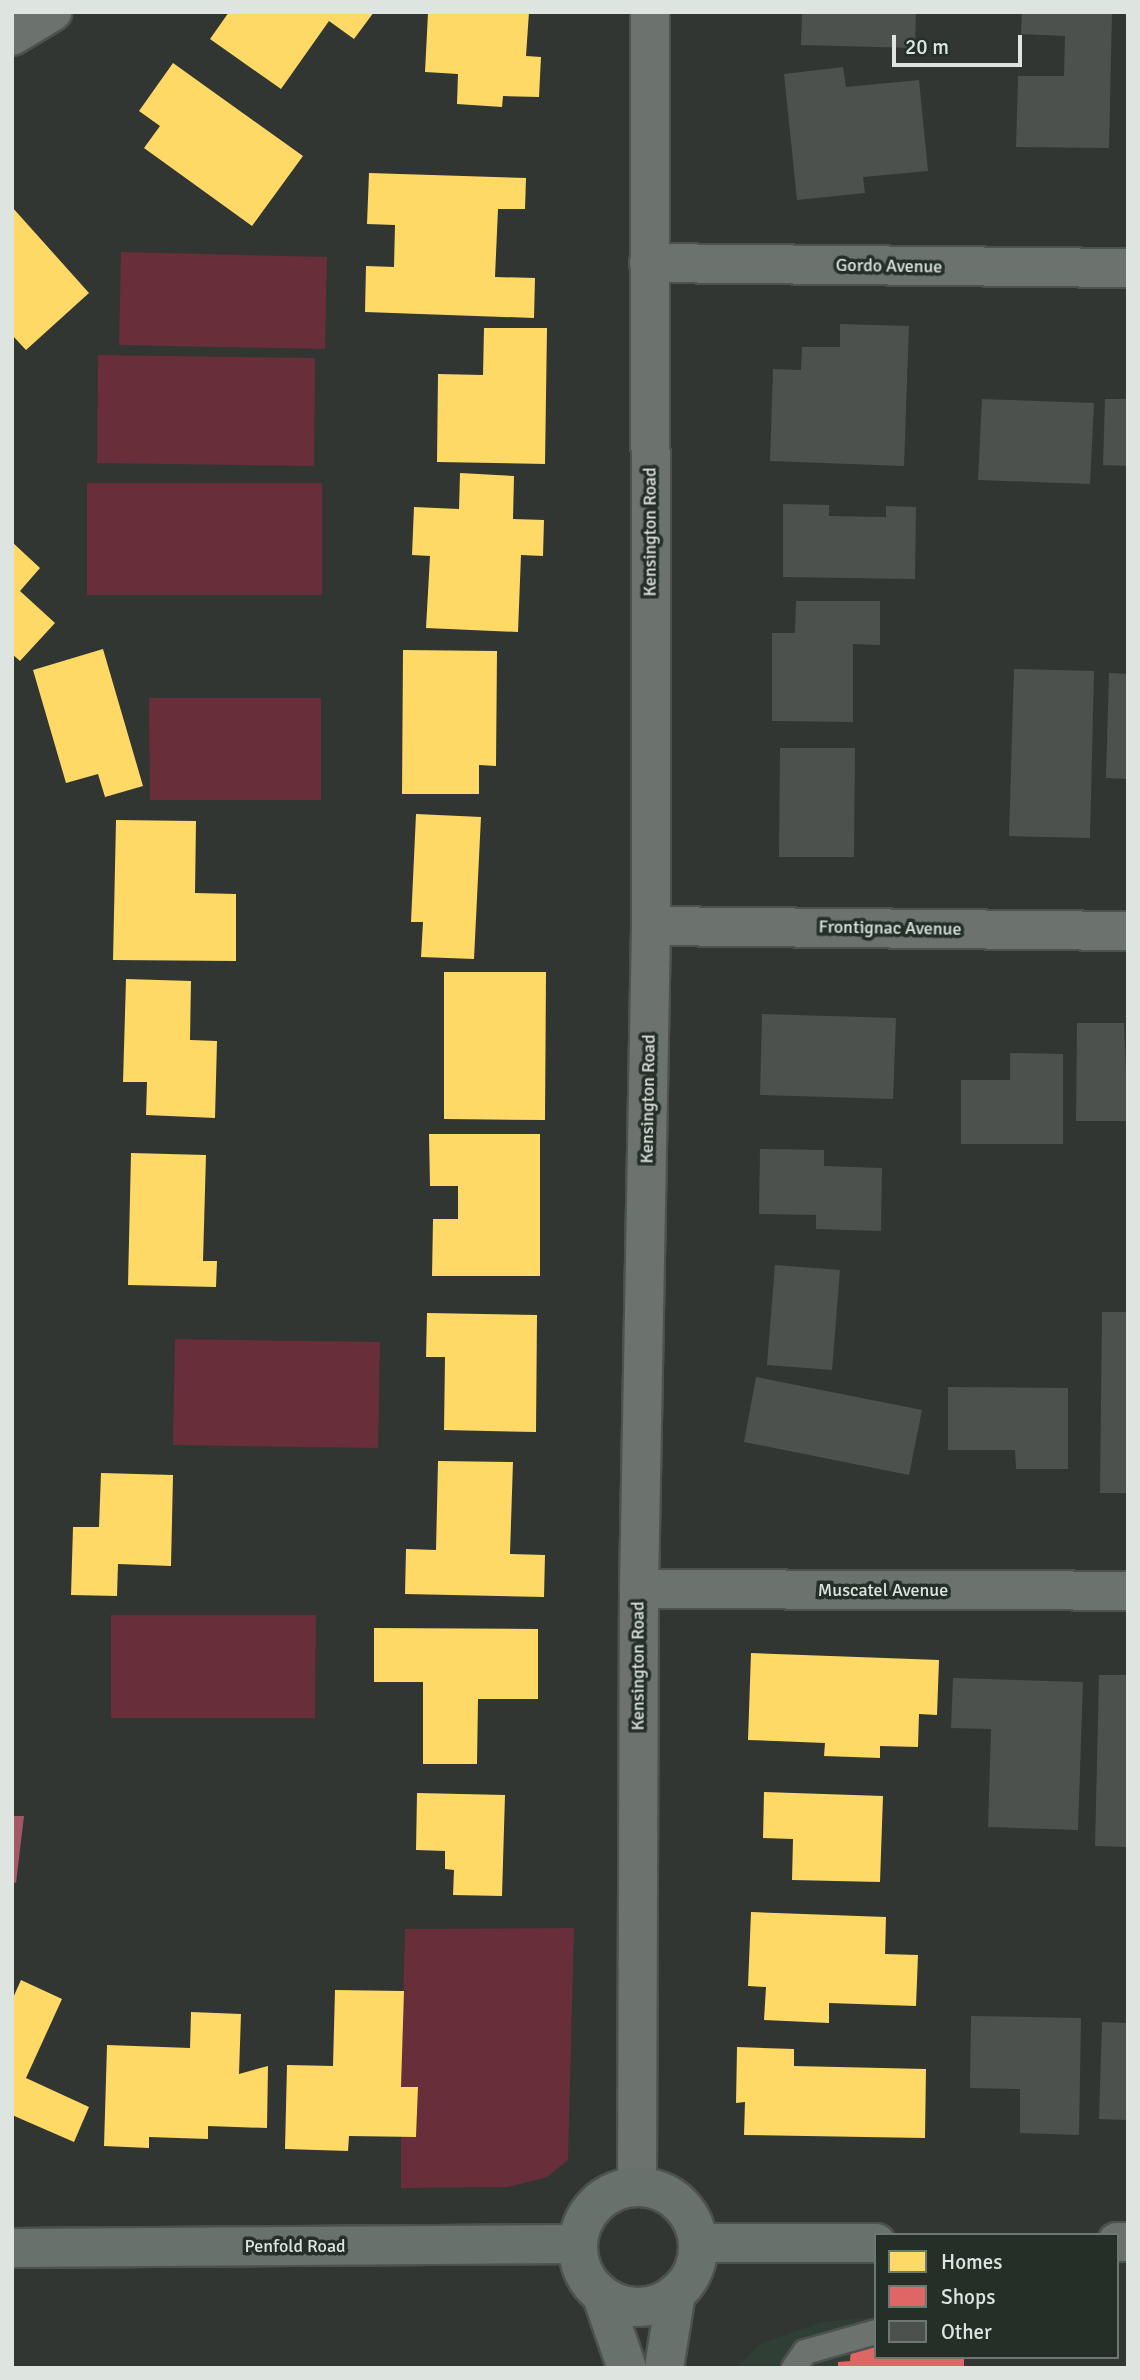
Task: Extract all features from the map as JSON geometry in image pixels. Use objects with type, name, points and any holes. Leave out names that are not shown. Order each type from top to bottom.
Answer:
[{"type":"main road","points":[[603,2297],[640,2307],[676,2293],[689,2279],[698,2243],[695,2225],[673,2196],[637,2186],[603,2197],[580,2226],[577,2244],[588,2282],[603,2297],[627,2368]]},
{"type":"main road","points":[[698,2243],[874,2242]]},
{"type":"main road","name":"Penfold Road","points":[[12,2248],[577,2244]]},
{"type":"main road","points":[[663,2368],[676,2293]]},
{"type":"street","points":[[12,36],[52,12]]},
{"type":"street","name":"Kensington Road","points":[[637,2186],[639,1589],[651,926],[650,12]]},
{"type":"street","name":"Gordo Avenue","points":[[649,263],[1128,268]]},
{"type":"street","name":"Frontignac Avenue","points":[[651,926],[1128,931]]},
{"type":"street","name":"Muscatel Avenue","points":[[639,1589],[1128,1591]]},
{"type":"lane","points":[[794,2368],[805,2351],[874,2333]]},
{"type":"shaded area","points":[[121,252],[327,257],[325,349],[119,345]]},
{"type":"shaded area","points":[[98,355],[315,358],[314,466],[97,463]]},
{"type":"shaded area","points":[[87,483],[322,483],[322,595],[87,595]]},
{"type":"shaded area","points":[[149,698],[321,698],[321,800],[150,800]]},
{"type":"shaded area","points":[[175,1339],[380,1342],[378,1448],[173,1445]]},
{"type":"shaded area","points":[[111,1615],[316,1615],[315,1718],[111,1718]]},
{"type":"shaded area","points":[[12,1816],[24,1816],[16,1883],[12,1882]]},
{"type":"shaded area","points":[[574,1928],[568,2160],[547,2177],[508,2187],[401,2188],[401,2137],[416,2136],[418,2088],[401,2087],[405,1929]]},
{"type":"shaded area","points":[[874,2317],[874,2359],[964,2359],[964,2368],[736,2368],[760,2344],[822,2322]]},
{"type":"building: Homes","points":[[229,12],[374,12],[354,39],[329,21],[281,89],[210,39]]},
{"type":"building: Homes","points":[[529,12],[526,56],[541,57],[539,97],[503,96],[502,107],[457,104],[458,74],[425,72],[428,13]]},
{"type":"building: Homes","points":[[173,63],[303,156],[252,226],[144,148],[160,126],[139,111]]},
{"type":"building: Homes","points":[[369,173],[526,178],[525,209],[498,209],[495,277],[535,278],[534,318],[365,312],[366,266],[394,267],[395,225],[367,224]]},
{"type":"building: Homes","points":[[12,207],[89,293],[26,350],[12,335]]},
{"type":"building: Homes","points":[[484,328],[547,328],[545,464],[437,462],[438,374],[483,375]]},
{"type":"building: Homes","points":[[460,473],[514,476],[513,519],[544,520],[543,556],[521,555],[518,632],[426,628],[430,556],[412,555],[414,507],[459,509]]},
{"type":"building: Homes","points":[[12,542],[40,568],[20,591],[55,623],[20,661],[12,654]]},
{"type":"building: Homes","points":[[103,649],[143,786],[105,797],[98,774],[66,783],[33,670]]},
{"type":"building: Homes","points":[[403,650],[497,651],[496,766],[479,765],[479,794],[402,794]]},
{"type":"building: Homes","points":[[416,814],[481,817],[474,959],[421,957],[423,922],[411,922]]},
{"type":"building: Homes","points":[[116,820],[196,821],[195,893],[236,894],[236,961],[113,960]]},
{"type":"building: Homes","points":[[444,972],[546,972],[545,1120],[444,1119]]},
{"type":"building: Homes","points":[[126,979],[191,981],[190,1040],[217,1041],[215,1118],[146,1115],[147,1082],[123,1082]]},
{"type":"building: Homes","points":[[429,1134],[540,1134],[540,1276],[432,1276],[433,1219],[458,1219],[458,1186],[430,1186]]},
{"type":"building: Homes","points":[[131,1153],[206,1155],[203,1261],[217,1261],[216,1287],[128,1285]]},
{"type":"building: Homes","points":[[427,1313],[537,1315],[536,1432],[444,1430],[445,1357],[426,1357]]},
{"type":"building: Homes","points":[[438,1461],[513,1462],[510,1554],[545,1555],[544,1597],[405,1594],[406,1549],[436,1550]]},
{"type":"building: Homes","points":[[101,1473],[173,1475],[171,1566],[118,1564],[117,1596],[71,1595],[73,1527],[99,1527]]},
{"type":"building: Homes","points":[[374,1628],[538,1629],[538,1699],[478,1699],[477,1764],[423,1764],[423,1682],[374,1682]]},
{"type":"building: Homes","points":[[751,1653],[939,1660],[937,1715],[919,1714],[918,1747],[880,1746],[880,1758],[824,1756],[825,1743],[748,1740]]},
{"type":"building: Homes","points":[[764,1792],[883,1796],[880,1882],[792,1880],[793,1839],[763,1838]]},
{"type":"building: Homes","points":[[417,1793],[505,1795],[502,1896],[453,1895],[454,1870],[445,1869],[445,1851],[416,1850]]},
{"type":"building: Homes","points":[[751,1912],[886,1917],[885,1954],[918,1955],[916,2006],[829,2003],[829,2023],[764,2020],[766,1987],[748,1986]]},
{"type":"building: Homes","points":[[21,1980],[62,1999],[26,2078],[89,2107],[74,2142],[12,2115],[12,2000]]},
{"type":"building: Homes","points":[[335,1990],[404,1991],[401,2087],[418,2087],[416,2137],[349,2136],[348,2151],[285,2149],[287,2065],[333,2066]]},
{"type":"building: Homes","points":[[191,2012],[241,2014],[239,2074],[268,2066],[267,2128],[208,2126],[208,2139],[149,2137],[149,2148],[104,2146],[107,2045],[190,2048]]},
{"type":"building: Homes","points":[[737,2047],[794,2049],[794,2066],[926,2069],[925,2138],[744,2135],[745,2102],[736,2103]]},
{"type":"building: Shops","points":[[874,2342],[874,2359],[964,2359],[964,2368],[838,2368],[838,2362],[850,2361],[851,2347]]},
{"type":"building: Other","points":[[802,12],[916,12],[915,48],[801,45]]},
{"type":"building: Other","points":[[1022,12],[1112,12],[1109,148],[1016,147],[1018,76],[1064,76],[1065,36],[1021,34]]},
{"type":"building: Other","points":[[843,67],[846,87],[919,80],[928,171],[863,177],[865,193],[797,200],[784,74]]},
{"type":"building: Other","points":[[840,324],[909,326],[904,466],[770,461],[773,369],[801,370],[802,347],[840,347]]},
{"type":"building: Other","points":[[982,399],[1094,403],[1090,484],[978,480]]},
{"type":"building: Other","points":[[1105,399],[1128,399],[1128,466],[1103,465]]},
{"type":"building: Other","points":[[783,504],[829,505],[829,516],[886,517],[886,506],[916,507],[915,579],[783,577]]},
{"type":"building: Other","points":[[796,601],[880,601],[880,645],[853,644],[853,722],[772,721],[772,633],[795,633]]},
{"type":"building: Other","points":[[1014,669],[1094,671],[1090,838],[1009,836]]},
{"type":"building: Other","points":[[1109,673],[1128,674],[1128,779],[1106,778]]},
{"type":"building: Other","points":[[780,748],[855,748],[854,857],[779,857]]},
{"type":"building: Other","points":[[762,1014],[896,1018],[893,1099],[760,1095]]},
{"type":"building: Other","points":[[1077,1023],[1124,1023],[1128,1121],[1076,1121]]},
{"type":"building: Other","points":[[1010,1053],[1063,1054],[1063,1144],[961,1144],[961,1080],[1010,1080]]},
{"type":"building: Other","points":[[760,1149],[824,1150],[824,1166],[882,1168],[881,1231],[816,1229],[816,1215],[759,1214]]},
{"type":"building: Other","points":[[775,1265],[840,1270],[832,1370],[767,1365]]},
{"type":"building: Other","points":[[1102,1312],[1128,1312],[1128,1493],[1100,1493]]},
{"type":"building: Other","points":[[756,1377],[922,1410],[909,1475],[744,1442]]},
{"type":"building: Other","points":[[948,1387],[1068,1388],[1068,1469],[1016,1469],[1015,1450],[948,1450]]},
{"type":"building: Other","points":[[1099,1675],[1128,1675],[1128,1847],[1095,1846]]},
{"type":"building: Other","points":[[953,1678],[1083,1682],[1078,1830],[988,1827],[991,1729],[951,1728]]},
{"type":"building: Other","points":[[971,2016],[1081,2018],[1079,2135],[1020,2133],[1020,2089],[970,2088]]},
{"type":"building: Other","points":[[1102,2022],[1128,2023],[1128,2120],[1099,2119]]}]
